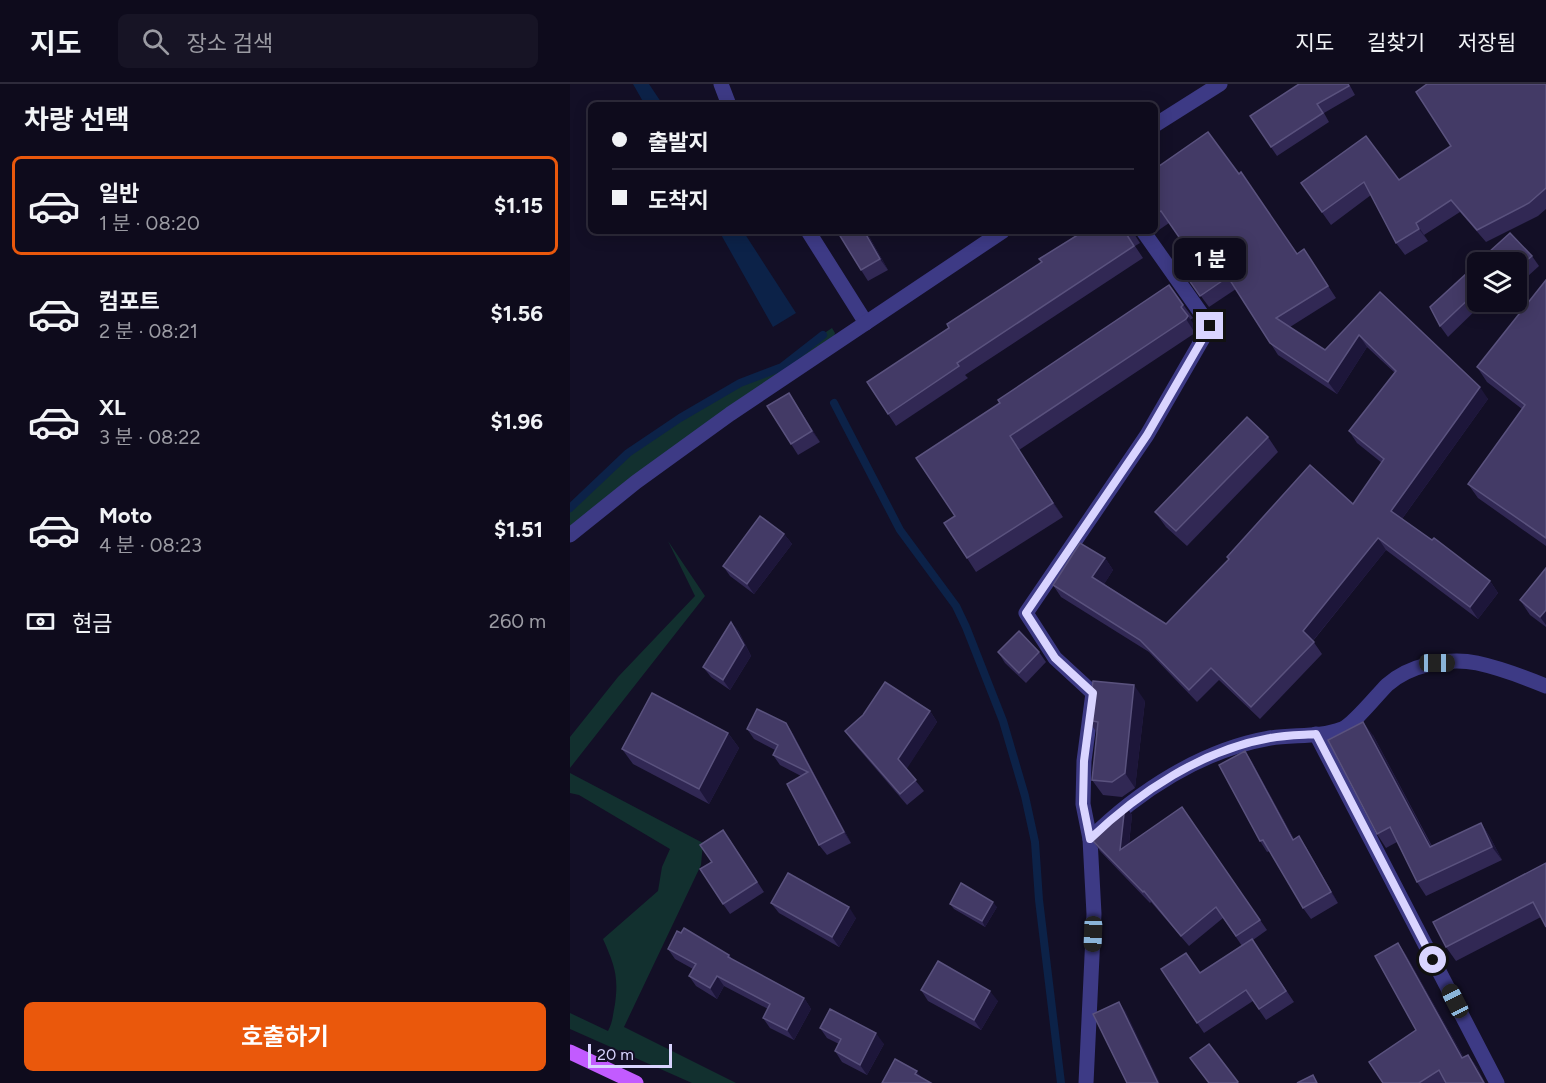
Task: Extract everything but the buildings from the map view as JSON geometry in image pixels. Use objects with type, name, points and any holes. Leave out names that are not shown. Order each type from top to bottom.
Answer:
[{"type":"main road","points":[[570,1052],[636,1083]]},
{"type":"street","points":[[721,84],[728,102]]},
{"type":"street","points":[[1158,122],[1195,91],[1220,84]]},
{"type":"street","points":[[810,234],[866,323]]},
{"type":"street","points":[[570,535],[636,482],[730,414],[999,234]]},
{"type":"street","points":[[1086,1083],[1094,914],[1090,839],[1083,804],[1084,771],[1093,693],[1055,658],[1026,613],[1147,435],[1210,326],[1145,234]]},
{"type":"street","points":[[1090,839],[1161,782],[1232,747],[1261,740],[1343,729],[1390,683],[1414,668],[1437,663],[1475,663],[1546,686]]},
{"type":"street","points":[[1316,734],[1497,1083]]},
{"type":"green space","points":[[832,328],[835,333],[834,338],[570,533],[570,511],[629,454],[682,419],[741,385],[783,369]]},
{"type":"green space","points":[[668,541],[705,596],[570,768],[570,737],[618,677],[695,596]]},
{"type":"green space","points":[[570,773],[703,843],[701,865],[624,1027],[736,1083],[692,1083],[570,1029],[570,1013],[608,1031],[613,1018],[616,978],[613,963],[603,939],[658,891],[662,867],[670,849],[579,795],[570,793]]},
{"type":"water","points":[[633,84],[649,84],[661,102],[643,102]]},
{"type":"water","points":[[721,234],[745,234],[796,313],[773,327]]},
{"type":"waterway","points":[[570,508],[628,453],[680,418],[740,383],[782,367],[823,335]]},
{"type":"waterway","points":[[834,403],[900,530],[956,606],[1003,721],[1025,796],[1035,842],[1039,900],[1061,1083]]},
{"type":"route","points":[[1210,326],[1147,435],[1026,613],[1055,658],[1093,693],[1084,761],[1083,804],[1090,839],[1161,782],[1188,767],[1232,747],[1270,738],[1316,734],[1433,960]]}]
